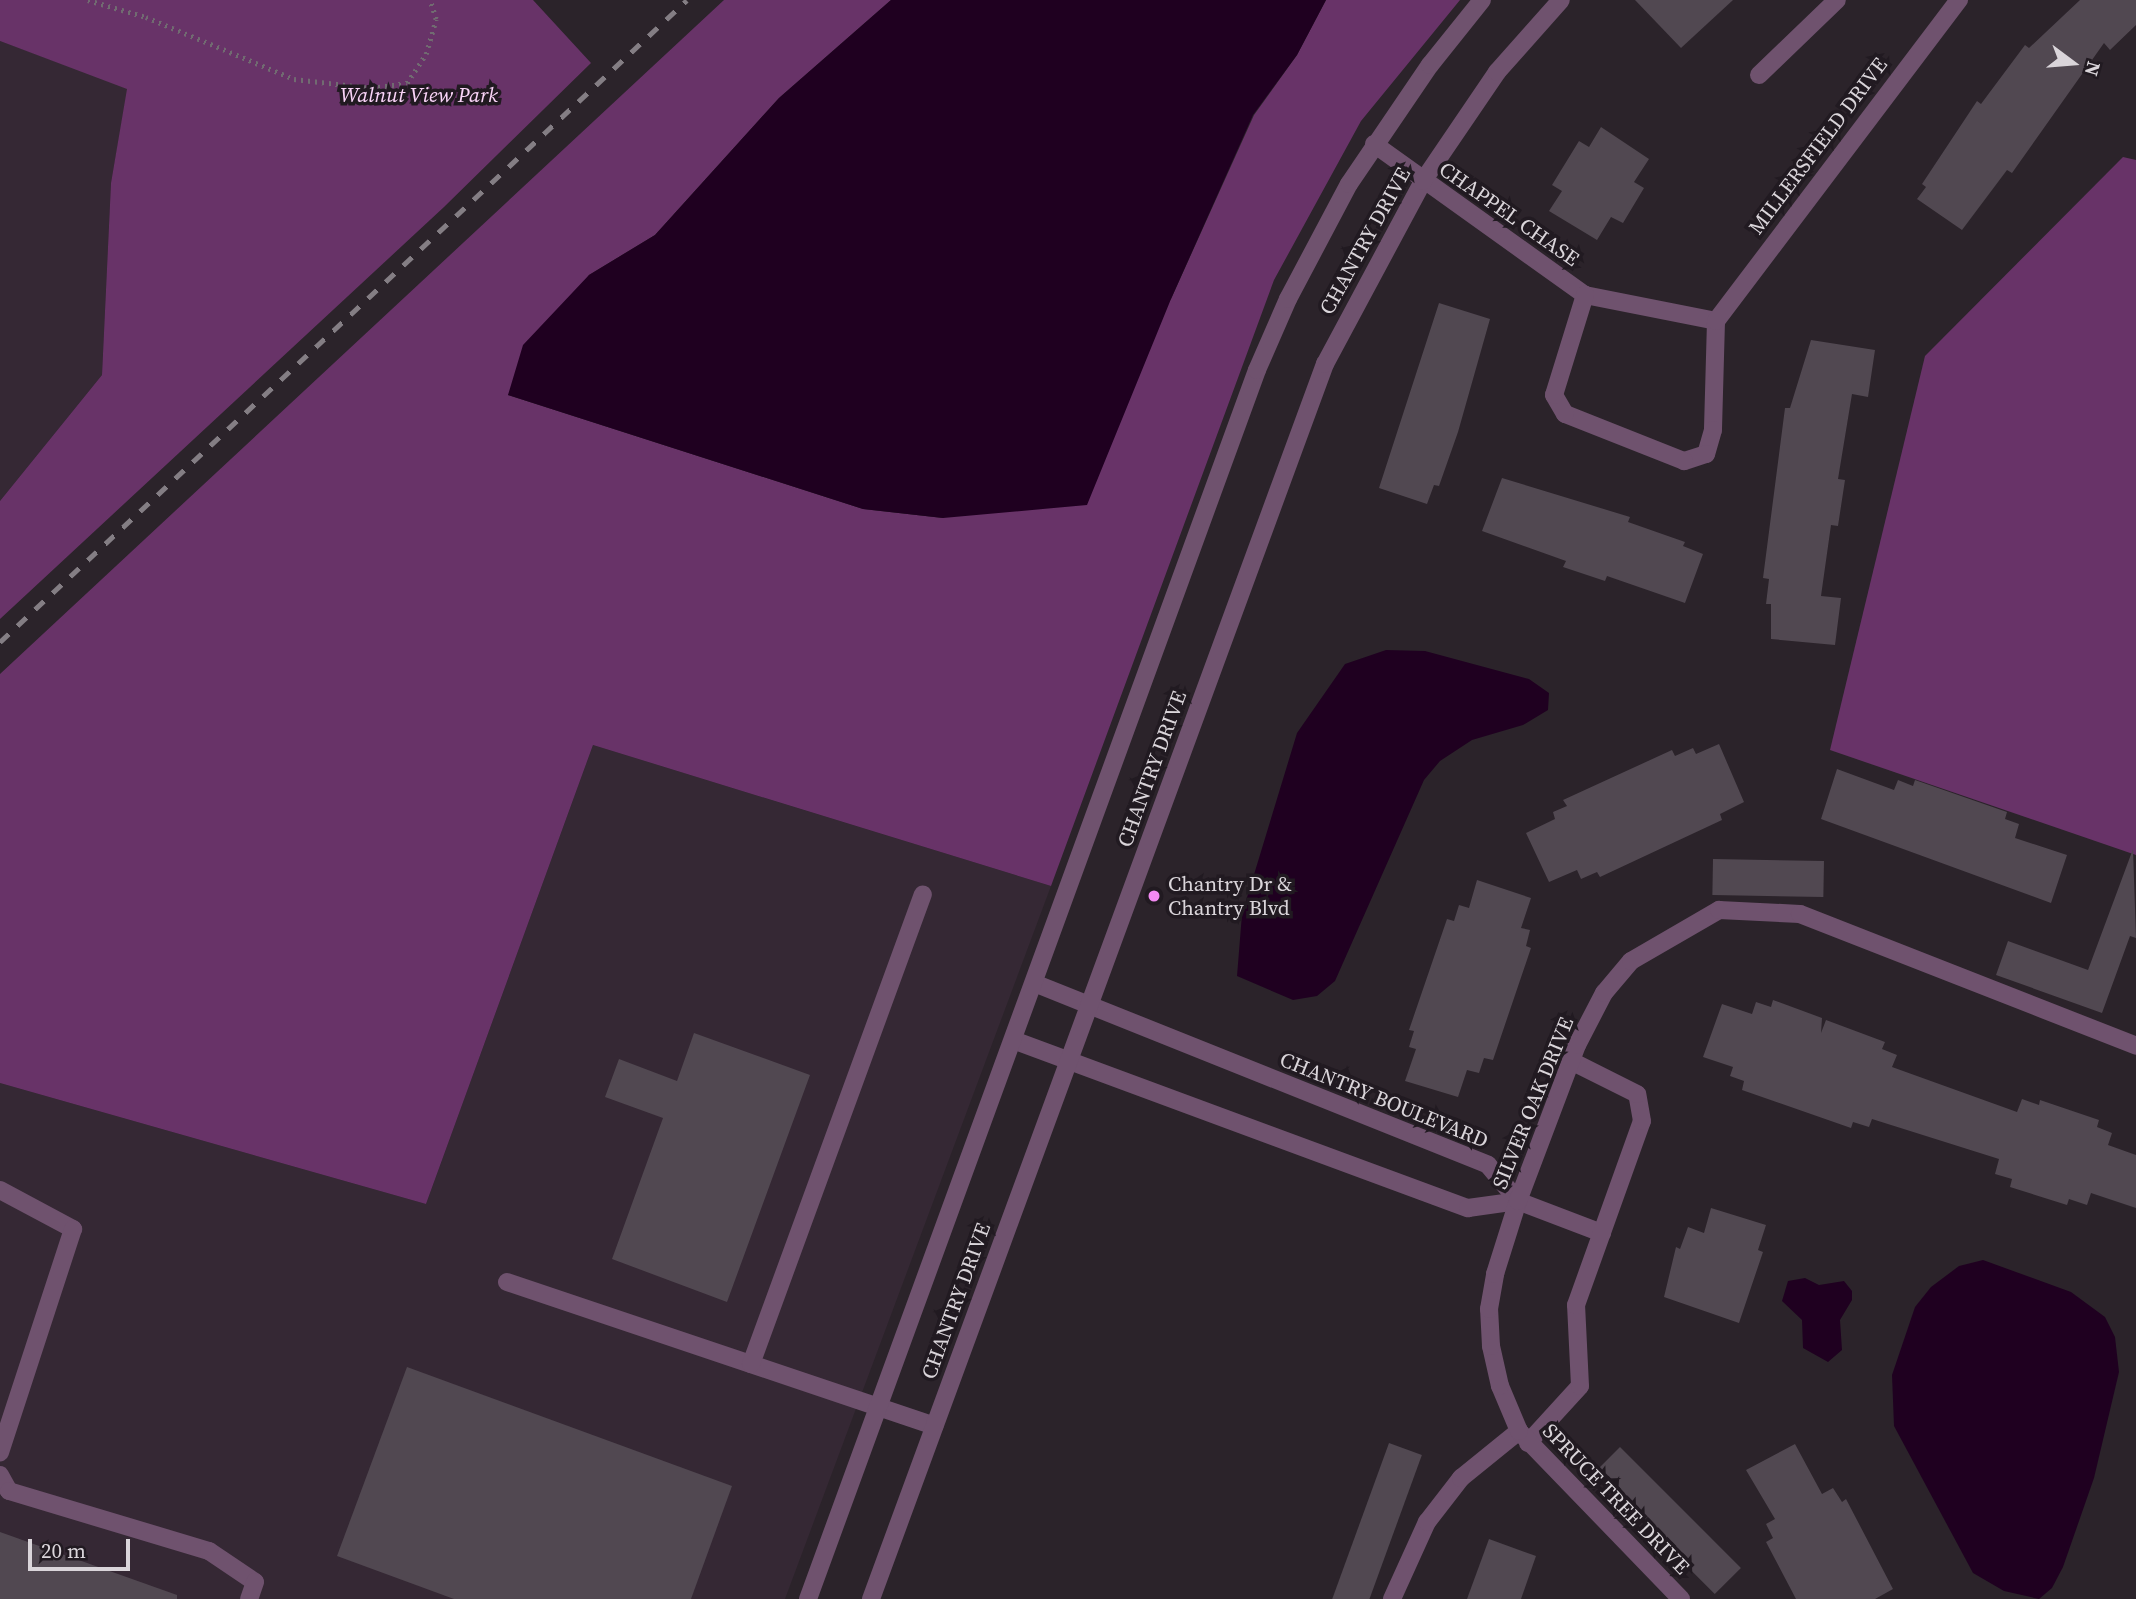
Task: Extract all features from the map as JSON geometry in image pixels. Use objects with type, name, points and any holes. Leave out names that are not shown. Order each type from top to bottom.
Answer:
[{"type":"street","name":"CHANTRY DRIVE","points":[[808,1599],[1257,370],[1289,299],[1374,144],[1482,0]]},
{"type":"street","name":"CHANTRY DRIVE","points":[[871,1599],[1325,364],[1372,268],[1423,181],[1497,72],[1561,0]]},
{"type":"street","points":[[1759,75],[1838,0]]},
{"type":"street","name":"MILLERSFIELD DRIVE","points":[[1716,321],[1950,3]]},
{"type":"street","name":"CHAPPEL CHASE","points":[[1374,144],[1585,295],[1716,321],[1713,430],[1706,454],[1684,461],[1565,414],[1554,395],[1585,295]]},
{"type":"street","points":[[751,1364],[923,895]]},
{"type":"street","name":"SILVER OAK DRIVE","points":[[1524,1437],[1500,1386],[1489,1309],[1518,1201],[1571,1061],[1604,993],[1631,961],[1719,909],[1800,914],[2136,1046]]},
{"type":"street","name":"CHANTRY BOULEVARD","points":[[1034,983],[1488,1165],[1518,1201]]},
{"type":"street","points":[[1013,1040],[1468,1208],[1518,1201],[1602,1233]]},
{"type":"street","points":[[1392,1599],[1427,1522],[1461,1479],[1524,1437],[1580,1386],[1576,1305],[1642,1121],[1637,1094],[1571,1061]]},
{"type":"street","points":[[0,1190],[73,1229],[0,1452]]},
{"type":"street","points":[[508,1282],[934,1426]]},
{"type":"street","name":"SPRUCE TREE DRIVE","points":[[1524,1437],[1681,1599]]},
{"type":"street","points":[[0,1475],[9,1491],[209,1550],[255,1582],[249,1599]]},
{"type":"path","points":[[88,0],[146,17],[294,79],[371,88],[407,83],[426,54],[436,19],[430,0]]},
{"type":"shaded area","points":[[891,0],[1326,0],[1297,55],[1253,115],[1171,299],[1087,505],[943,518],[863,509],[508,395],[523,345],[589,275],[655,235],[779,98]]},
{"type":"shaded area","points":[[0,41],[128,88],[111,183],[102,375],[0,501]]},
{"type":"shaded area","points":[[1386,650],[1425,651],[1529,679],[1549,693],[1548,710],[1523,725],[1472,740],[1440,761],[1424,780],[1335,981],[1317,996],[1293,1000],[1237,976],[1242,914],[1297,733],[1345,664]]},
{"type":"shaded area","points":[[593,745],[1051,886],[785,1599],[0,1599],[0,1083],[426,1204]]},
{"type":"shaded area","points":[[1983,1260],[2071,1292],[2105,1317],[2115,1337],[2119,1372],[2094,1478],[2063,1567],[2052,1588],[2039,1599],[2004,1591],[1973,1573],[1894,1426],[1892,1375],[1915,1307],[1931,1287],[1959,1266]]},
{"type":"shaded area","points":[[1805,1278],[1819,1285],[1844,1281],[1852,1291],[1852,1300],[1840,1320],[1842,1350],[1828,1362],[1803,1348],[1802,1320],[1782,1301],[1788,1281]]},
{"type":"green space","name":"Walnut View Park","points":[[0,0],[533,0],[591,63],[444,207],[0,619],[0,501],[102,375],[111,183],[127,89],[0,41]]},
{"type":"green space","points":[[724,0],[891,0],[779,98],[655,235],[589,275],[508,395],[863,509],[943,518],[1171,299],[1254,115],[1297,55],[1326,0],[1460,0],[1361,121],[1274,280],[1051,886],[593,745],[426,1204],[0,1083],[0,674]]},
{"type":"green space","points":[[2123,157],[2136,160],[2136,855],[1830,750],[1925,356]]},
{"type":"building","points":[[1635,0],[1733,0],[1681,48]]},
{"type":"building","points":[[2080,0],[2136,0],[2136,25],[2110,50],[2104,43],[2012,173],[2007,170],[1962,230],[1917,199],[1926,187],[1922,184],[1977,101],[1981,104],[2025,45],[2029,48]]},
{"type":"building","points":[[1601,127],[1649,159],[1634,182],[1644,188],[1623,223],[1611,217],[1597,240],[1549,211],[1562,191],[1552,185],[1579,141],[1589,147]]},
{"type":"building","points":[[1439,303],[1490,319],[1458,432],[1439,486],[1434,485],[1427,504],[1379,488]]},
{"type":"building","points":[[1811,340],[1875,350],[1868,397],[1852,394],[1838,479],[1845,480],[1838,526],[1831,525],[1821,596],[1841,598],[1835,645],[1771,639],[1771,604],[1766,604],[1769,579],[1763,578],[1785,408],[1790,408]]},
{"type":"building","points":[[1502,478],[1630,517],[1628,522],[1685,542],[1683,546],[1703,554],[1685,603],[1607,576],[1605,581],[1563,567],[1566,561],[1482,531]]},
{"type":"building","points":[[1719,744],[1744,802],[1720,814],[1722,820],[1600,877],[1597,872],[1581,879],[1577,870],[1549,882],[1526,833],[1555,819],[1553,812],[1567,806],[1563,800],[1672,750],[1675,756],[1693,748],[1696,754]]},
{"type":"building","points":[[1837,769],[1894,790],[1898,780],[1913,786],[1915,780],[2007,812],[2005,819],[2019,824],[2015,838],[2067,855],[2051,903],[1821,819]]},
{"type":"building","points":[[2133,849],[2136,938],[2130,936],[2102,1013],[1996,975],[2008,941],[2088,970]]},
{"type":"building","points":[[1713,859],[1824,861],[1823,897],[1712,895]]},
{"type":"building","points":[[1477,880],[1531,898],[1521,928],[1530,930],[1526,946],[1531,948],[1493,1060],[1484,1058],[1479,1073],[1467,1070],[1458,1097],[1405,1081],[1416,1049],[1409,1047],[1414,1031],[1409,1030],[1447,919],[1454,921],[1459,905],[1469,908]]},
{"type":"building","points":[[1773,1000],[1822,1018],[1821,1033],[1826,1020],[1885,1042],[1882,1049],[1897,1055],[1892,1067],[2017,1112],[2022,1099],[2039,1105],[2040,1100],[2099,1120],[2097,1127],[2112,1133],[2108,1145],[2136,1155],[2136,1208],[2091,1193],[2087,1205],[2069,1199],[2067,1205],[2010,1187],[2012,1179],[1995,1174],[1999,1159],[1872,1119],[1869,1127],[1853,1122],[1851,1128],[1742,1090],[1744,1081],[1730,1076],[1733,1067],[1703,1057],[1722,1004],[1752,1014],[1756,1002],[1771,1007]]},
{"type":"building","points":[[694,1033],[810,1075],[727,1302],[612,1259],[663,1118],[605,1097],[619,1059],[677,1081]]},
{"type":"building","points":[[1711,1208],[1766,1225],[1758,1250],[1763,1252],[1739,1323],[1664,1297],[1676,1247],[1680,1249],[1688,1227],[1704,1233]]},
{"type":"building","points":[[407,1367],[732,1486],[691,1599],[454,1599],[337,1556]]},
{"type":"building","points":[[1389,1443],[1422,1455],[1369,1599],[1332,1599]]},
{"type":"building","points":[[1795,1444],[1822,1494],[1833,1488],[1842,1502],[1846,1499],[1893,1589],[1875,1599],[1796,1599],[1766,1542],[1773,1538],[1766,1524],[1775,1519],[1746,1470]]},
{"type":"building","points":[[1620,1447],[1741,1568],[1715,1594],[1594,1473]]},
{"type":"building","points":[[0,1532],[177,1595],[177,1599],[0,1599]]},
{"type":"building","points":[[1489,1539],[1536,1556],[1521,1599],[1467,1599]]},
{"type":"railway","points":[[0,642],[687,0]]},
{"type":"place","name":"Chantry Dr & Chantry Blvd","points":[[1154,896]]}]
